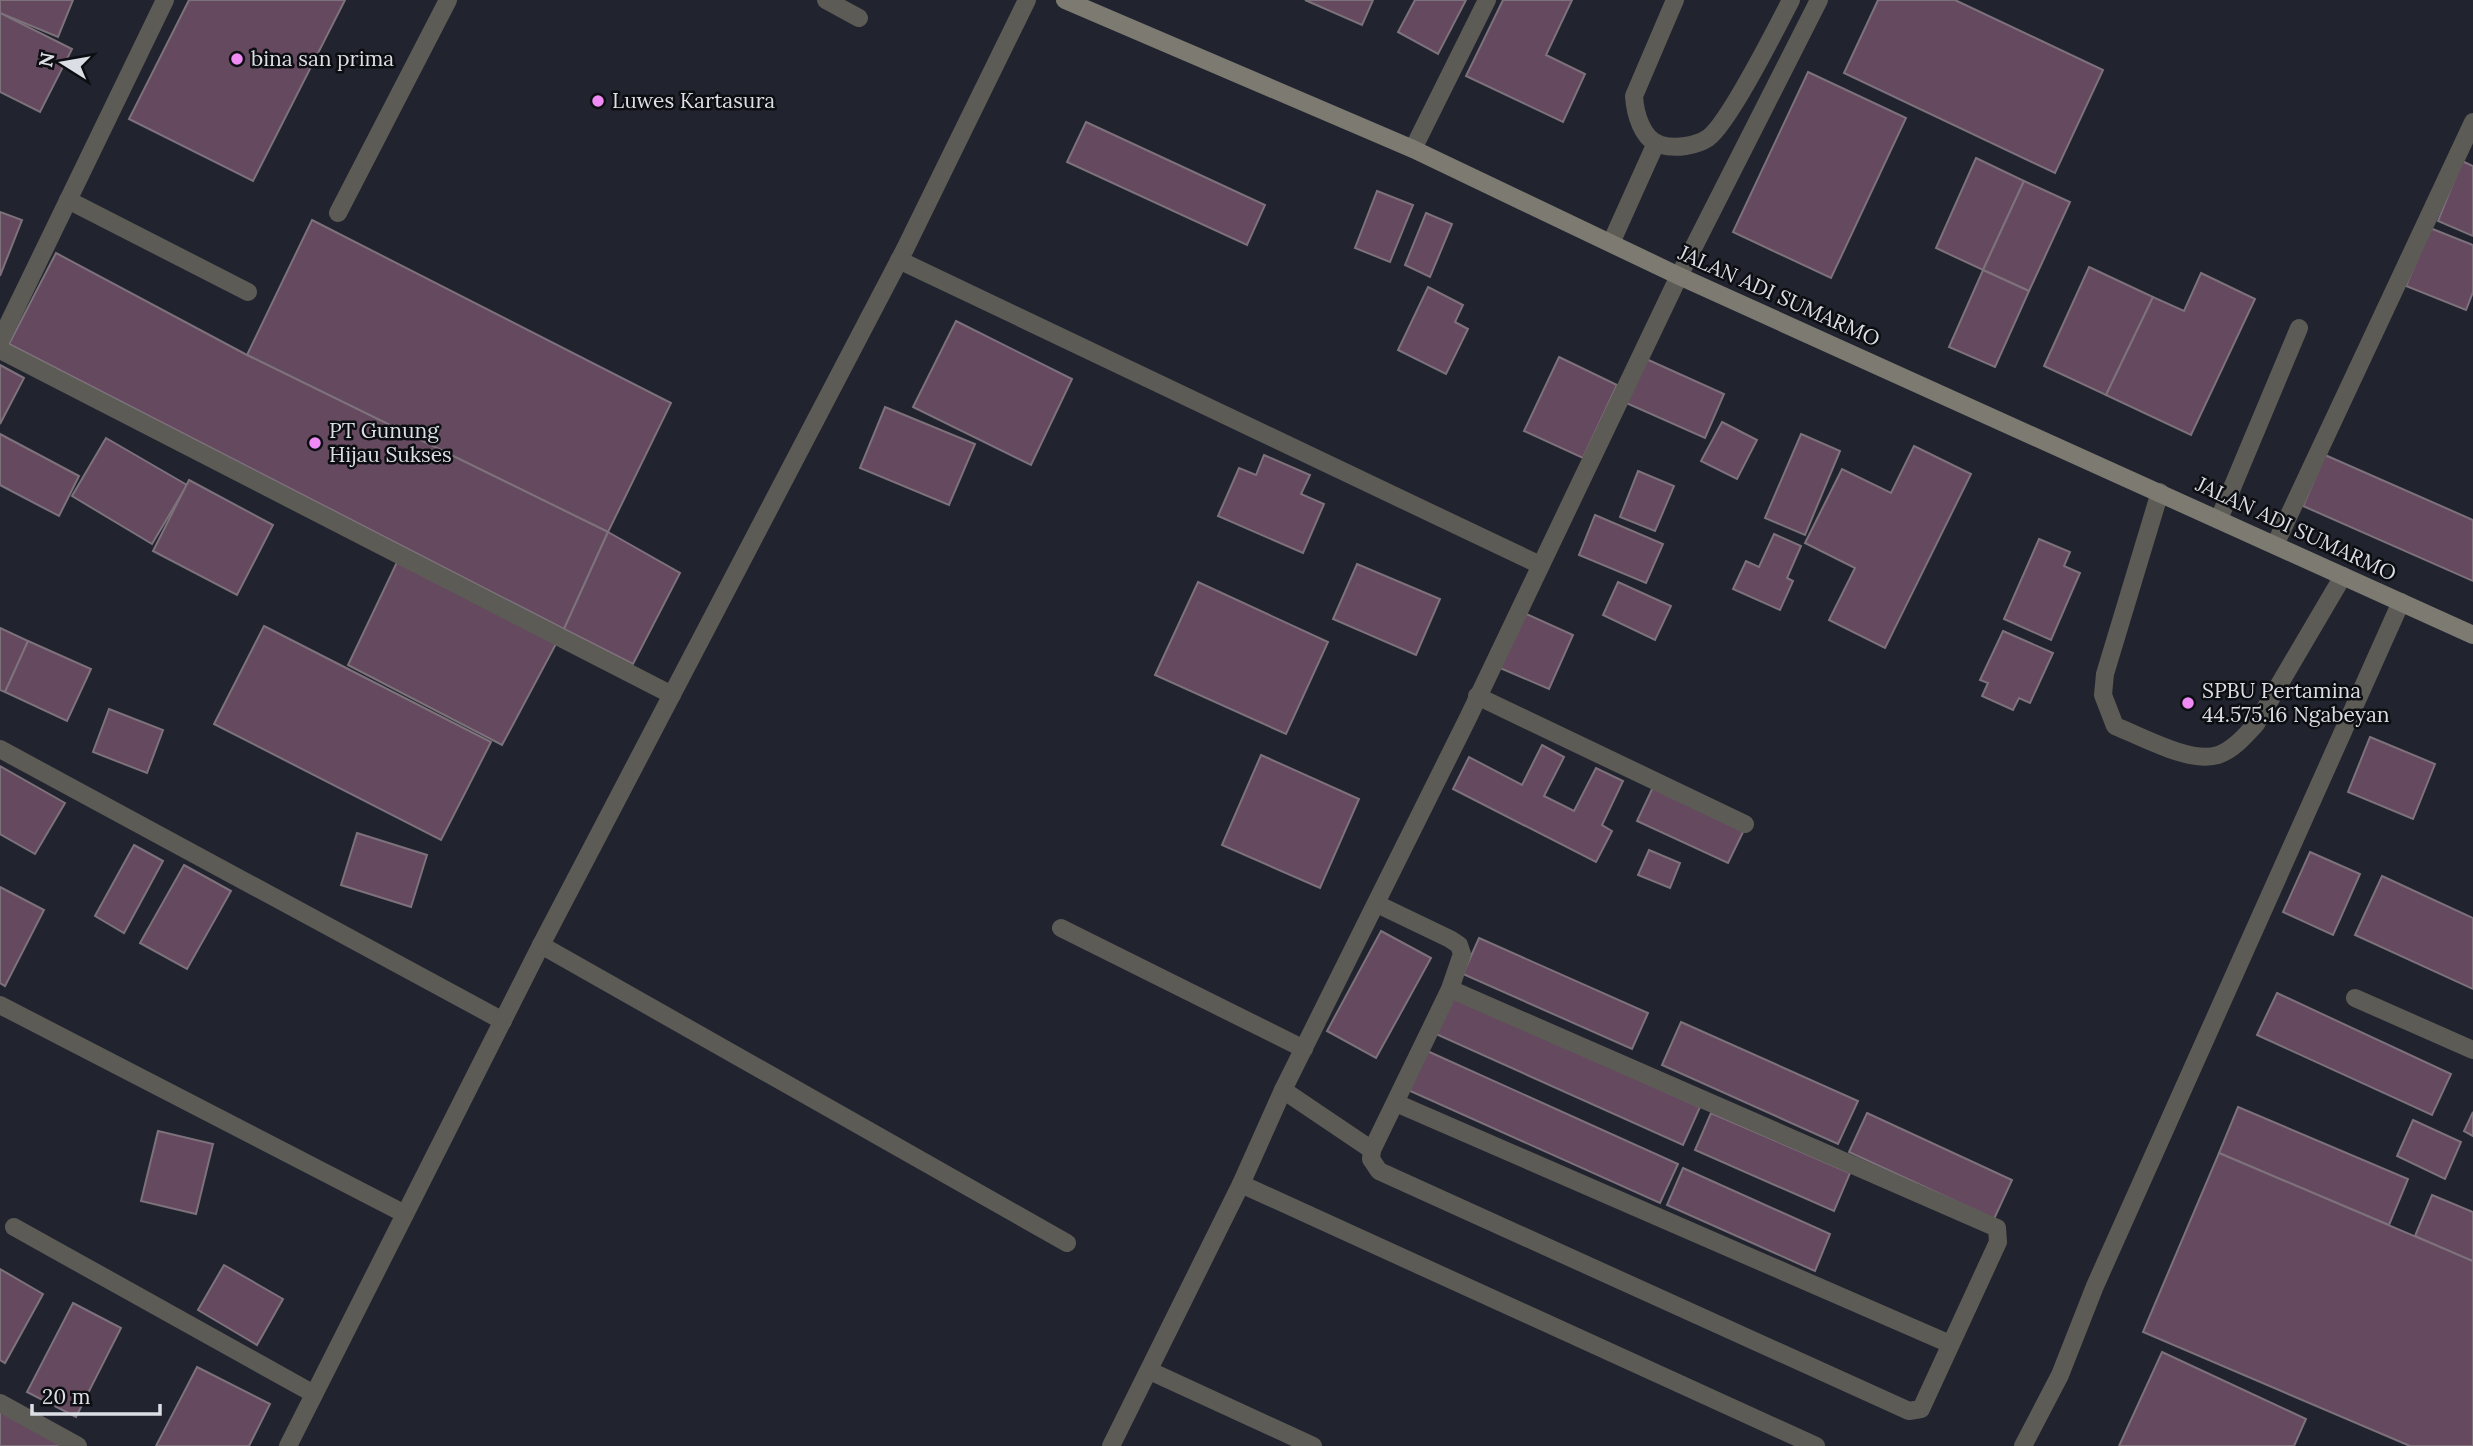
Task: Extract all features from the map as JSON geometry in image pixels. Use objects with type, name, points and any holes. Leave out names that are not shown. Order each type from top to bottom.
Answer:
[{"type":"main road","name":"JALAN ADI SUMARMO","points":[[1065,0],[1413,149],[1679,275],[2473,635]]},
{"type":"street","points":[[0,341],[165,0]]},
{"type":"street","points":[[338,213],[448,0]]},
{"type":"street","points":[[826,0],[859,18]]},
{"type":"street","points":[[288,1446],[541,945],[899,260],[1027,0]]},
{"type":"street","points":[[1413,149],[1487,0]]},
{"type":"street","points":[[1675,0],[1634,96],[1636,113],[1641,124],[1656,143],[1684,146],[1712,135],[1747,81],[1791,0]]},
{"type":"street","points":[[1111,1446],[1478,696],[1679,275],[1819,0]]},
{"type":"street","points":[[2275,545],[2471,132]]},
{"type":"street","points":[[1611,243],[1656,143]]},
{"type":"street","points":[[68,200],[248,292]]},
{"type":"street","points":[[899,260],[1540,565]]},
{"type":"street","points":[[2219,519],[2299,328]]},
{"type":"street","points":[[0,350],[672,695]]},
{"type":"street","points":[[2160,492],[2105,674],[2103,695],[2115,726],[2193,757],[2218,755],[2238,743],[2256,724],[2343,576]]},
{"type":"street","points":[[2023,1446],[2060,1375],[2095,1286],[2401,603]]},
{"type":"street","points":[[1478,696],[1745,824]]},
{"type":"street","points":[[0,749],[503,1021]]},
{"type":"street","points":[[1377,904],[1459,945],[1462,954],[1450,989],[1372,1150],[1375,1166],[1387,1175],[1909,1411],[1921,1409],[1998,1242],[1997,1228],[1450,989]]},
{"type":"street","points":[[1061,928],[1304,1049]]},
{"type":"street","points":[[541,945],[1067,1243]]},
{"type":"street","points":[[2355,998],[2473,1051]]},
{"type":"street","points":[[0,1004],[405,1214]]},
{"type":"street","points":[[1283,1090],[1372,1150]]},
{"type":"street","points":[[1396,1103],[1950,1343]]},
{"type":"street","points":[[1241,1184],[1815,1446]]},
{"type":"street","points":[[14,1227],[314,1394]]},
{"type":"street","points":[[1150,1371],[1313,1446]]},
{"type":"street","points":[[0,1403],[78,1446]]},
{"type":"building","points":[[0,0],[73,0],[58,37],[0,13]]},
{"type":"building","name":"bina san prima","points":[[189,0],[345,0],[253,181],[129,119]]},
{"type":"building","points":[[1305,0],[1373,0],[1362,25]]},
{"type":"building","points":[[1415,0],[1466,0],[1438,54],[1398,32]]},
{"type":"building","points":[[1503,0],[1572,0],[1546,55],[1585,74],[1563,122],[1466,76]]},
{"type":"building","points":[[1878,0],[1955,0],[2103,70],[2055,173],[1844,73]]},
{"type":"building","points":[[0,13],[72,49],[40,112],[0,92]]},
{"type":"building","points":[[1808,72],[1906,118],[1831,278],[1733,232]]},
{"type":"building","points":[[1086,122],[1265,205],[1247,245],[1067,162]]},
{"type":"building","points":[[1976,158],[2024,181],[1983,270],[1936,248]]},
{"type":"building","points":[[2462,161],[2473,166],[2473,236],[2438,221]]},
{"type":"building","points":[[2024,181],[2070,202],[2029,291],[1983,270]]},
{"type":"building","points":[[1377,191],[1413,205],[1390,262],[1355,248]]},
{"type":"building","points":[[0,212],[22,220],[0,276]]},
{"type":"building","points":[[1426,213],[1452,224],[1430,277],[1405,265]]},
{"type":"building","points":[[312,220],[671,403],[608,532],[247,355]]},
{"type":"building","points":[[2430,228],[2473,245],[2473,292],[2466,310],[2406,286]]},
{"type":"building","name":"PT Gunung Hijau Sukses","points":[[56,253],[247,355],[608,532],[564,629],[9,344]]},
{"type":"building","points":[[2089,267],[2153,297],[2106,395],[2044,366]]},
{"type":"building","points":[[1983,270],[2029,291],[1995,367],[1949,347]]},
{"type":"building","points":[[2201,273],[2255,299],[2191,435],[2106,395],[2153,297],[2184,311]]},
{"type":"building","points":[[1428,287],[1463,305],[1455,322],[1468,329],[1446,374],[1398,350]]},
{"type":"building","points":[[956,321],[1072,379],[1031,465],[913,407]]},
{"type":"building","points":[[1559,357],[1617,385],[1583,458],[1524,431]]},
{"type":"building","points":[[1644,358],[1724,394],[1705,438],[1624,402]]},
{"type":"building","points":[[0,365],[24,378],[0,424]]},
{"type":"building","points":[[885,407],[975,444],[949,505],[860,468]]},
{"type":"building","points":[[1722,422],[1757,440],[1737,479],[1701,461]]},
{"type":"building","points":[[0,434],[79,476],[59,516],[0,485]]},
{"type":"building","points":[[1801,434],[1840,451],[1805,535],[1765,518]]},
{"type":"building","points":[[106,438],[187,485],[152,544],[72,496]]},
{"type":"building","points":[[1914,446],[1971,474],[1885,648],[1829,620],[1855,568],[1805,543],[1842,469],[1891,493]]},
{"type":"building","points":[[1264,455],[1310,475],[1301,494],[1324,504],[1303,553],[1218,516],[1239,468],[1256,475]]},
{"type":"building","points":[[2325,455],[2473,520],[2473,581],[2303,506]]},
{"type":"building","points":[[1638,471],[1674,486],[1655,531],[1620,517]]},
{"type":"building","points":[[189,480],[273,525],[237,595],[153,551]]},
{"type":"building","points":[[1595,515],[1663,544],[1646,583],[1579,555]]},
{"type":"building","points":[[608,532],[680,573],[633,664],[564,629]]},
{"type":"building","points":[[1774,534],[1801,546],[1787,578],[1793,581],[1780,610],[1733,589],[1746,561],[1759,567]]},
{"type":"building","points":[[2039,539],[2070,552],[2064,566],[2080,573],[2051,640],[2004,619]]},
{"type":"building","points":[[398,560],[557,642],[502,745],[348,665]]},
{"type":"building","points":[[1357,564],[1440,599],[1416,655],[1333,619]]},
{"type":"building","points":[[1198,582],[1328,642],[1286,734],[1155,675]]},
{"type":"building","points":[[1618,582],[1671,606],[1655,640],[1603,615]]},
{"type":"building","points":[[1524,613],[1573,635],[1549,689],[1500,668]]},
{"type":"building","points":[[264,626],[491,742],[441,840],[214,724]]},
{"type":"building","points":[[0,628],[28,641],[5,692],[0,690]]},
{"type":"building","points":[[2003,631],[2053,653],[2030,703],[2019,698],[2013,710],[1982,696],[1988,683],[1980,680]]},
{"type":"building","points":[[28,641],[91,669],[67,721],[5,692]]},
{"type":"building","points":[[109,709],[163,730],[147,773],[93,752]]},
{"type":"building","points":[[2370,737],[2435,764],[2413,819],[2348,792]]},
{"type":"building","points":[[1542,745],[1564,757],[1544,796],[1574,811],[1596,768],[1623,781],[1602,825],[1612,831],[1596,862],[1453,789],[1469,757],[1522,785]]},
{"type":"building","points":[[1261,755],[1359,799],[1320,888],[1222,845]]},
{"type":"building","points":[[0,766],[65,803],[35,854],[0,834]]},
{"type":"building","points":[[1654,785],[1745,828],[1728,863],[1637,821]]},
{"type":"building","points":[[357,833],[427,855],[411,907],[341,885]]},
{"type":"building","points":[[134,845],[163,861],[124,933],[95,916]]},
{"type":"building","points":[[1649,850],[1680,863],[1670,888],[1638,875]]},
{"type":"building","points":[[2310,852],[2360,874],[2333,935],[2283,912]]},
{"type":"building","points":[[184,865],[231,891],[187,969],[140,943]]},
{"type":"building","points":[[2382,876],[2473,918],[2473,989],[2355,935]]},
{"type":"building","points":[[0,887],[44,910],[5,986],[0,983]]},
{"type":"building","points":[[1381,931],[1431,958],[1376,1058],[1327,1031]]},
{"type":"building","points":[[1479,938],[1648,1013],[1632,1049],[1463,974]]},
{"type":"building","points":[[2277,993],[2451,1074],[2432,1115],[2257,1035]]},
{"type":"building","points":[[1453,997],[1700,1107],[1683,1145],[1436,1034]]},
{"type":"building","points":[[1681,1022],[1858,1101],[1838,1144],[1662,1065]]},
{"type":"building","points":[[1425,1050],[1678,1164],[1660,1203],[1408,1090]]},
{"type":"building","points":[[2238,1107],[2408,1179],[2389,1225],[2219,1153]]},
{"type":"building","points":[[2473,1112],[2473,1136],[2464,1131]]},
{"type":"building","points":[[1711,1113],[1850,1173],[1834,1211],[1695,1150]]},
{"type":"building","points":[[1867,1113],[2012,1180],[1994,1219],[1849,1152]]},
{"type":"building","points":[[2413,1120],[2461,1142],[2445,1179],[2397,1156]]},
{"type":"building","points":[[158,1131],[213,1144],[196,1214],[141,1201]]},
{"type":"building","points":[[2219,1153],[2473,1261],[2473,1446],[2410,1446],[2143,1332]]},
{"type":"building","points":[[1683,1168],[1830,1234],[1815,1271],[1667,1205]]},
{"type":"building","points":[[2432,1195],[2473,1212],[2473,1261],[2415,1236]]},
{"type":"building","points":[[224,1265],[283,1299],[257,1345],[198,1310]]},
{"type":"building","points":[[0,1269],[43,1294],[5,1363],[0,1360]]},
{"type":"building","points":[[73,1303],[121,1328],[76,1417],[27,1392]]},
{"type":"building","points":[[2162,1352],[2306,1419],[2294,1446],[2119,1446]]},
{"type":"building","points":[[197,1367],[270,1404],[249,1446],[156,1446]]},
{"type":"building","points":[[0,1407],[73,1446],[0,1446]]},
{"type":"place","name":"bina san prima","points":[[237,59]]},
{"type":"place","name":"Luwes Kartasura","points":[[598,101]]},
{"type":"place","name":"PT Gunung Hijau Sukses","points":[[315,443]]},
{"type":"place","name":"SPBU Pertamina 44.575.16 Ngabeyan","points":[[2188,703]]}]
